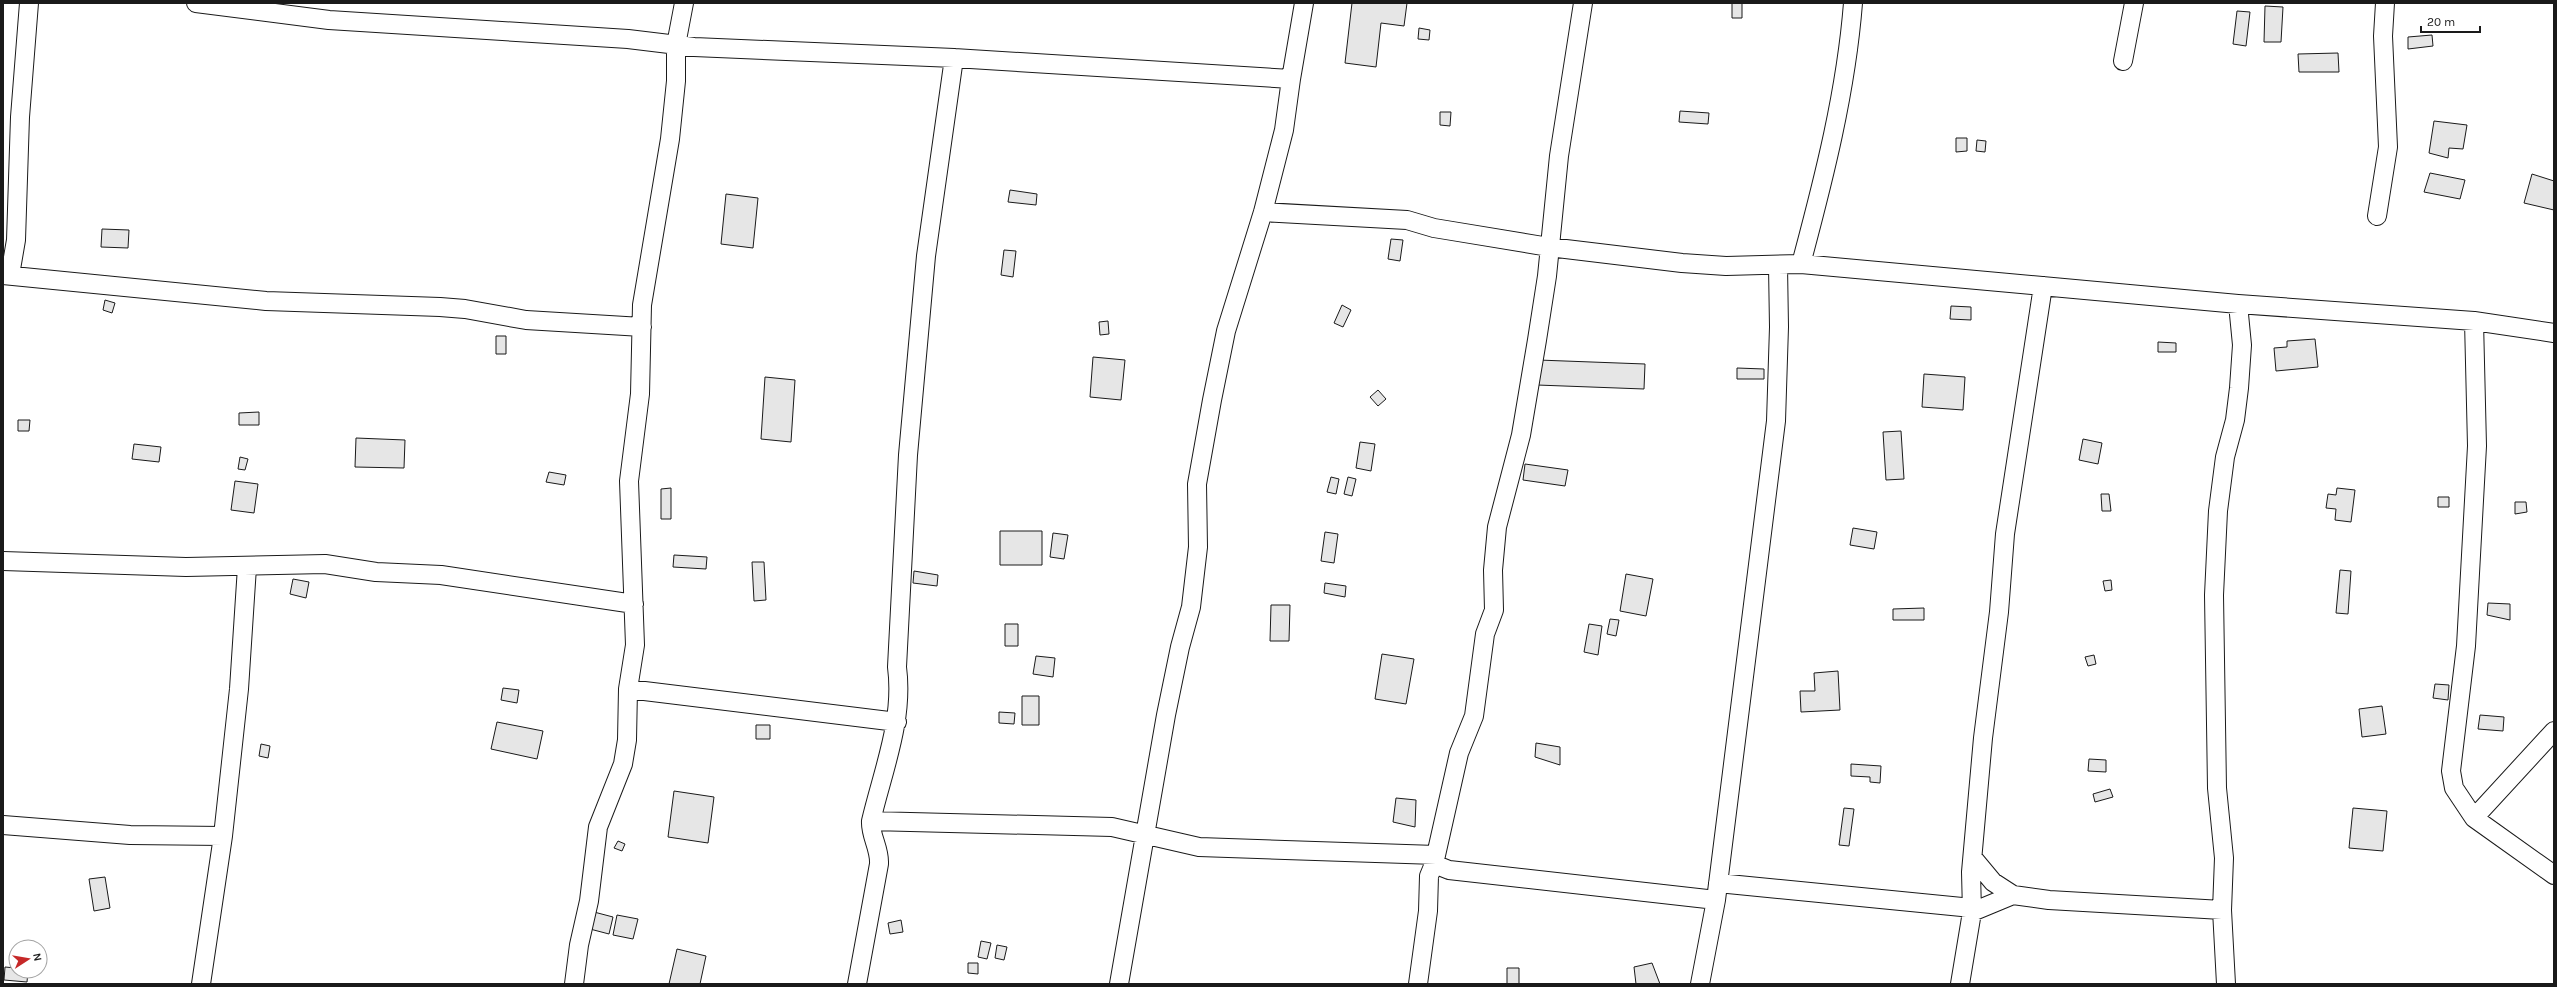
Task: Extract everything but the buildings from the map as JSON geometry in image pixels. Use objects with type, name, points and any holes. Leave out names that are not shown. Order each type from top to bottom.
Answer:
[{"type":"street","points":[[29,3],[20,117],[16,240],[7,275],[266,301],[440,307],[465,309],[526,320],[642,328]]},
{"type":"street","points":[[196,3],[329,20],[628,39],[676,45],[755,51],[954,58],[1290,79]]},
{"type":"street","points":[[574,984],[579,945],[589,901],[598,827],[623,764],[627,740],[628,689],[635,646],[629,481],[640,394],[642,305],[647,268],[670,139],[676,81],[676,45],[684,3]]},
{"type":"street","points":[[1119,984],[1166,715],[1180,647],[1191,607],[1198,547],[1197,484],[1212,400],[1226,331],[1263,212],[1284,130],[1290,79],[1304,3]]},
{"type":"street","points":[[1418,984],[1428,911],[1429,876],[1435,860],[1459,754],[1474,716],[1486,634],[1494,610],[1493,570],[1497,527],[1527,402],[1547,276],[1559,156],[1582,3]]},
{"type":"street","points":[[1801,264],[1828,160],[1841,98],[1853,3]]},
{"type":"street","points":[[2123,61],[2134,3]]},
{"type":"street","points":[[2377,216],[2388,147],[2383,36],[2385,3]]},
{"type":"street","points":[[857,984],[879,859],[870,829],[871,821],[897,722],[899,698],[897,667],[908,455],[926,256],[954,58]]},
{"type":"street","points":[[1263,212],[1407,220],[1434,228],[1550,247],[1682,263],[1778,266],[1801,264],[2238,304],[2474,321],[2554,333]]},
{"type":"street","points":[[1700,984],[1717,892],[1776,421],[1779,327],[1778,266]]},
{"type":"street","points":[[1960,984],[1972,910],[1973,858],[2006,534],[2043,286]]},
{"type":"street","points":[[2226,984],[2222,910],[2224,858],[2217,788],[2214,595],[2218,512],[2225,457],[2235,420],[2239,388],[2242,345],[2238,304]]},
{"type":"street","points":[[2474,321],[2477,446],[2466,646],[2451,771],[2454,788],[2474,818],[2554,875]]},
{"type":"street","points":[[3,561],[116,566],[247,567],[325,564],[376,572],[441,575],[634,604]]},
{"type":"street","points":[[201,984],[223,836],[239,689],[247,567]]},
{"type":"street","points":[[628,689],[897,722]]},
{"type":"street","points":[[2474,818],[2554,731]]},
{"type":"street","points":[[871,821],[1112,827],[1199,847],[1435,860],[1449,870],[1717,892],[1972,910],[2013,895]]},
{"type":"street","points":[[3,825],[130,835],[223,836]]},
{"type":"street","points":[[1973,858],[1993,882],[2013,895],[2049,900],[2222,910]]}]
